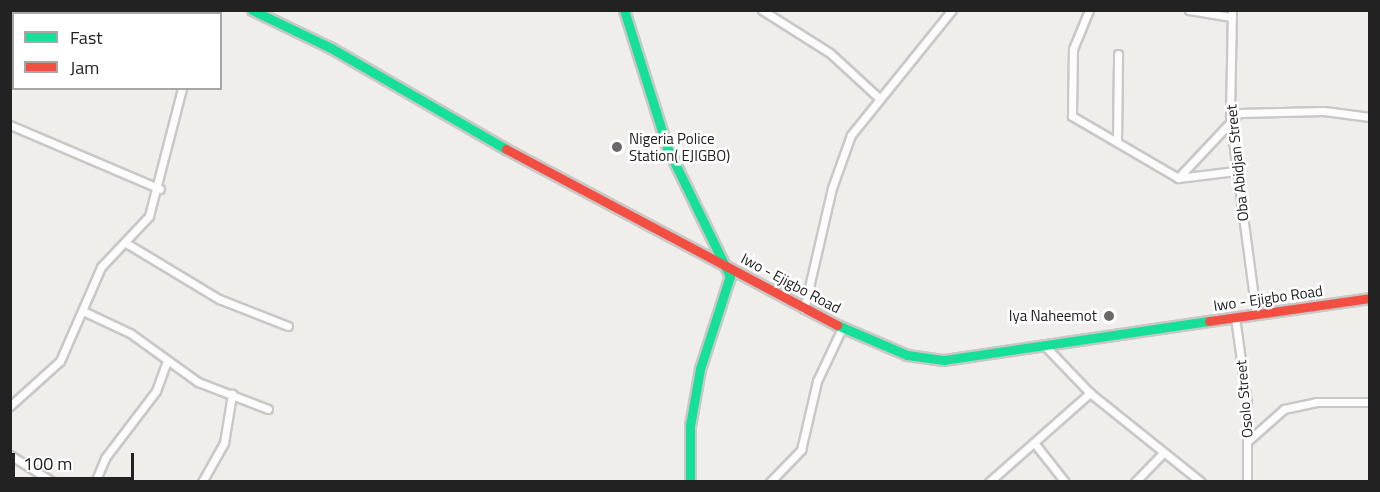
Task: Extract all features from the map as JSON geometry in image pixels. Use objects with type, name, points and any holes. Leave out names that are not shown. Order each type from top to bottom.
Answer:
[{"type":"main road","name":"Iwo - Ejigbo Road","points":[[252,10],[438,109],[458,123],[563,183],[727,266],[804,309],[885,348],[934,360],[1370,298]]},
{"type":"main road","points":[[624,10],[668,147],[730,276],[706,349],[690,426],[690,482]]},
{"type":"street","points":[[762,10],[830,53],[879,98]]},
{"type":"street","points":[[804,309],[832,188],[859,118],[879,98],[952,10]]},
{"type":"street","points":[[1089,10],[1073,49],[1071,113],[1178,178],[1236,171]]},
{"type":"street","points":[[1189,10],[1231,14]]},
{"type":"street","name":"Oba Abidjan Street","points":[[1231,14],[1230,118],[1256,314]]},
{"type":"street","points":[[1117,142],[1118,54]]},
{"type":"street","points":[[10,406],[60,361],[102,267],[149,216],[160,189],[168,126],[181,90]]},
{"type":"street","points":[[1178,178],[1230,118],[1248,111],[1370,117]]},
{"type":"street","points":[[10,125],[160,189]]},
{"type":"street","points":[[126,243],[210,295],[288,326]]},
{"type":"street","points":[[82,311],[130,333],[166,364],[268,409]]},
{"type":"street","name":"Osolo Street","points":[[1235,317],[1249,440],[1247,482]]},
{"type":"street","points":[[770,482],[801,450],[817,381],[842,328]]},
{"type":"street","points":[[1044,345],[1090,393],[1201,482]]},
{"type":"street","points":[[96,482],[105,458],[156,391],[166,364]]},
{"type":"street","points":[[989,482],[1035,444],[1090,393]]},
{"type":"street","points":[[202,482],[224,443],[232,394]]},
{"type":"street","points":[[1249,440],[1277,414],[1299,404],[1370,402]]},
{"type":"street","points":[[1035,444],[1065,482]]},
{"type":"street","points":[[1135,482],[1163,453]]},
{"type":"street","points":[[10,455],[52,482]]},
{"type":"traffic: fast","points":[[252,10],[331,48],[506,149]]},
{"type":"traffic: fast","points":[[624,10],[667,147],[730,276],[700,369],[690,426],[690,482]]},
{"type":"traffic: fast","points":[[837,325],[907,355],[944,360],[1209,321]]},
{"type":"traffic: jam","points":[[506,149],[837,325]]},
{"type":"traffic: jam","points":[[1209,321],[1370,298]]},
{"type":"place","name":"Nigeria Police Station( EJIGBO)","points":[[617,147]]},
{"type":"place","name":"Iya Naheemot","points":[[1109,316]]}]
